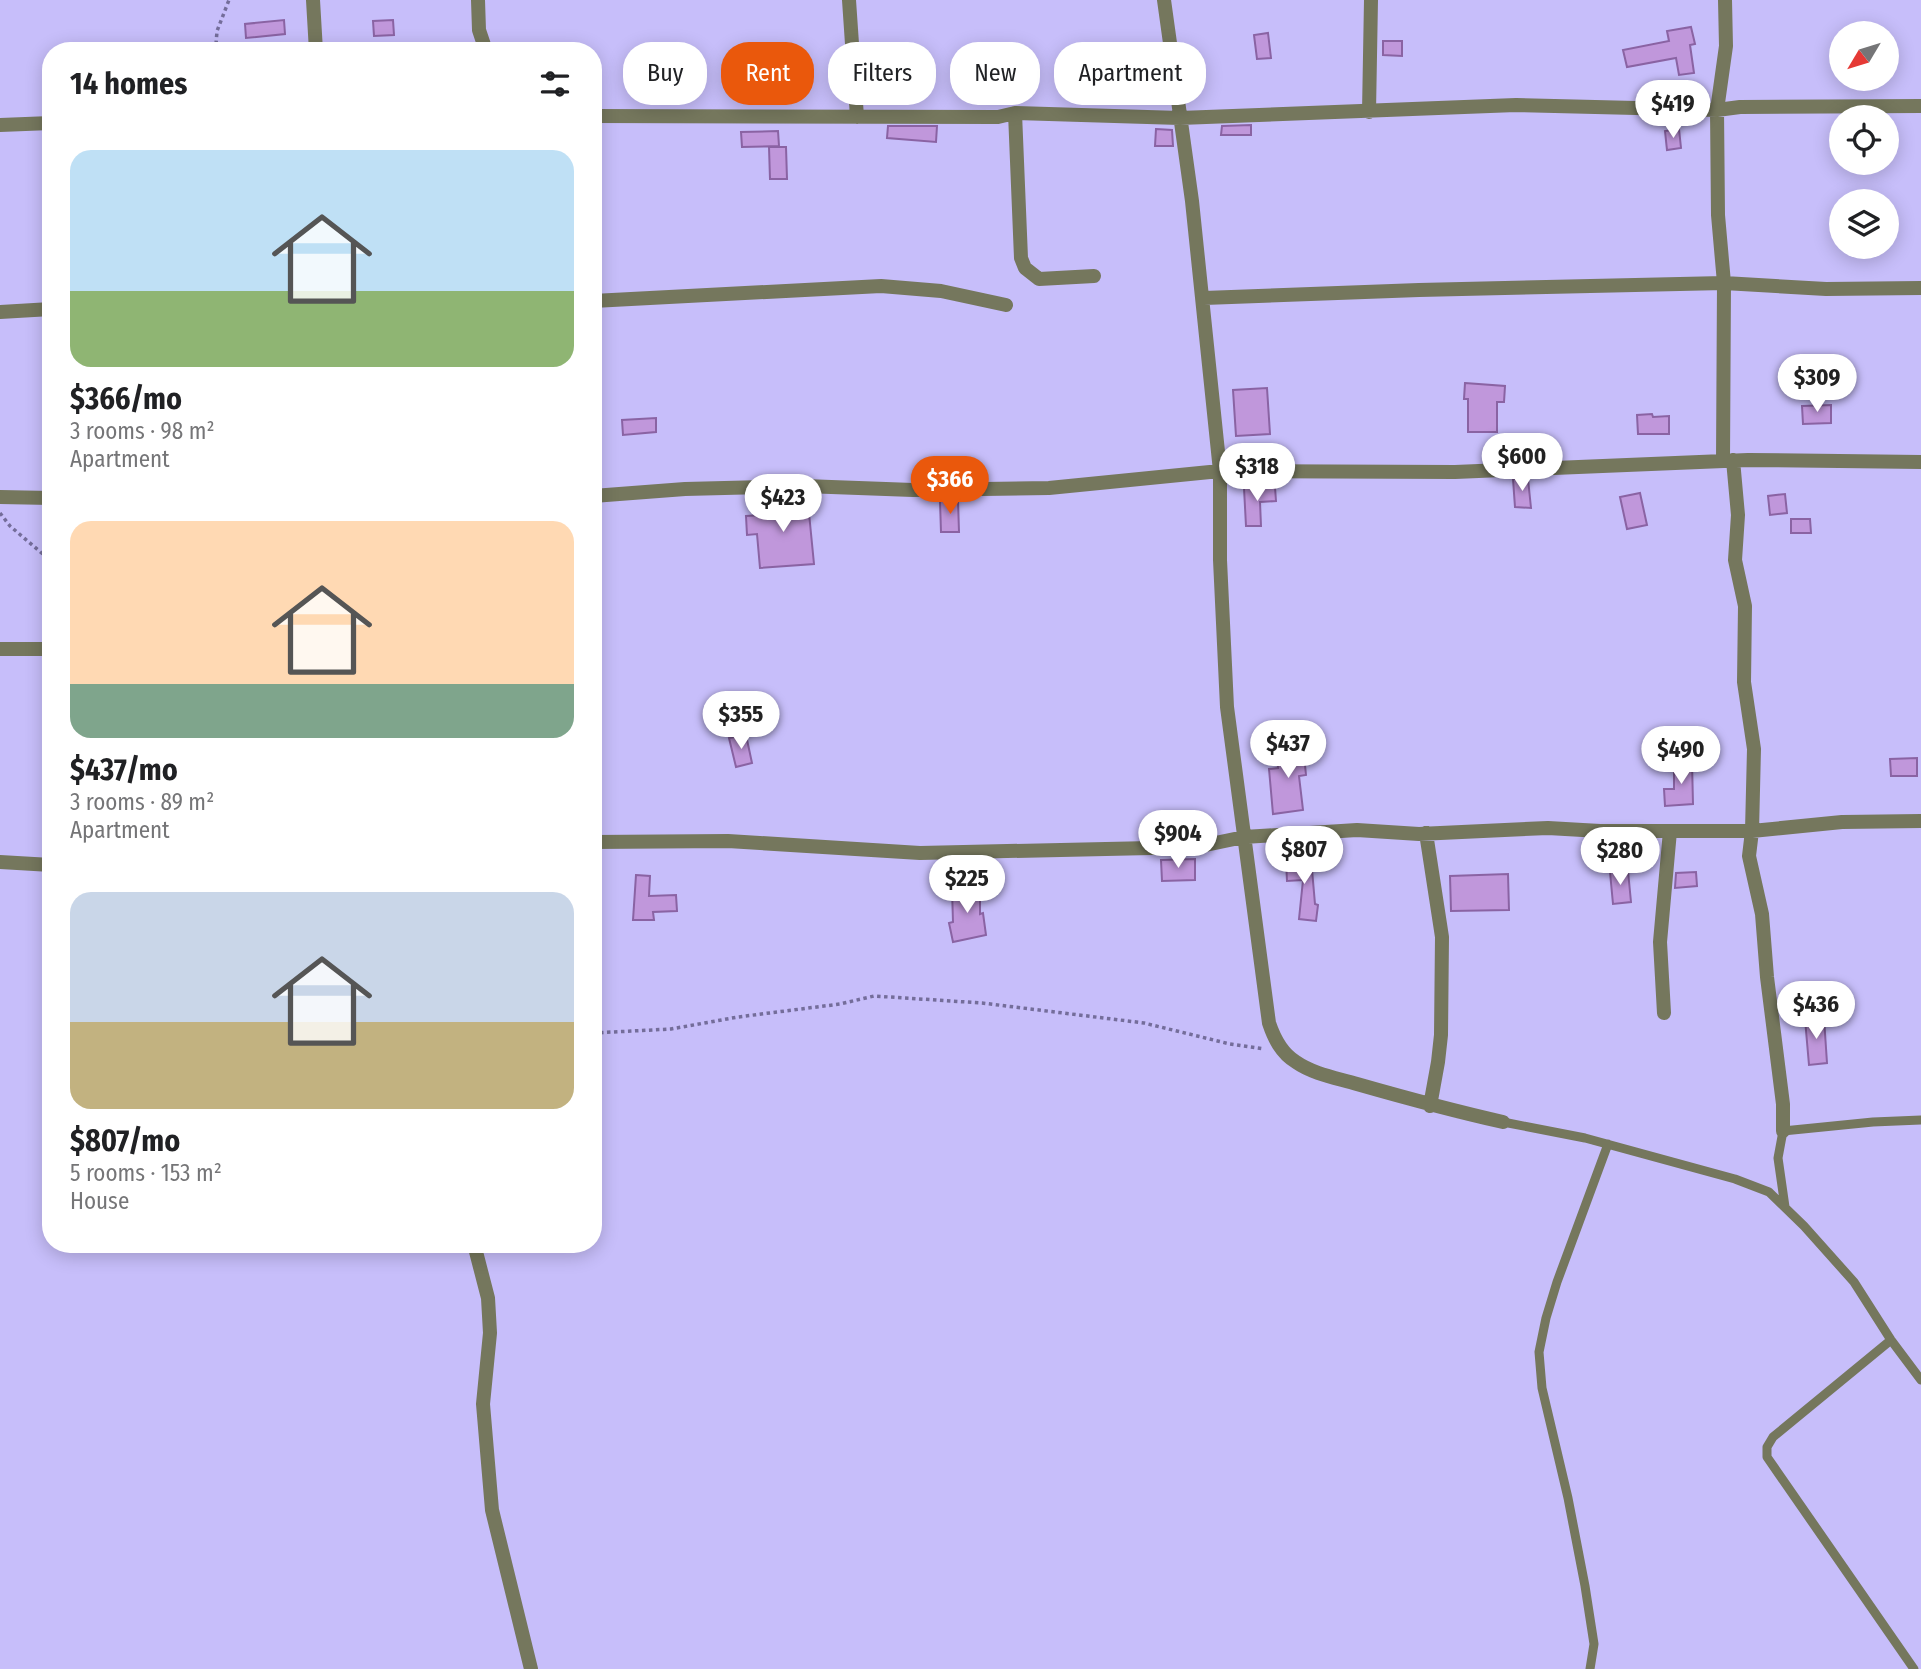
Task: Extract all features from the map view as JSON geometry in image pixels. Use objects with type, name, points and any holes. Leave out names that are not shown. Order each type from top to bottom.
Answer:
[{"type":"street","points":[[313,0],[315,42]]},
{"type":"street","points":[[478,0],[479,30],[483,42]]},
{"type":"street","points":[[849,0],[857,117]]},
{"type":"street","points":[[1164,0],[1203,298],[1220,471],[1220,560],[1227,707],[1269,1023],[1280,1049],[1295,1062],[1430,1105],[1503,1122]]},
{"type":"street","points":[[1369,112],[1371,0]]},
{"type":"street","points":[[1725,0],[1726,46],[1717,110],[1718,215],[1724,283],[1728,460],[1738,515],[1735,560],[1745,606],[1744,682],[1754,749],[1749,856],[1762,914],[1772,1024],[1783,1104],[1783,1131]]},
{"type":"street","points":[[602,116],[999,117],[1014,113],[1180,118],[1516,105],[1717,110],[1740,107],[1921,106]]},
{"type":"street","points":[[1014,113],[1021,258],[1025,268],[1039,279],[1094,276]]},
{"type":"street","points":[[0,125],[42,123]]},
{"type":"street","points":[[1203,298],[1724,283],[1826,289],[1921,288]]},
{"type":"street","points":[[602,301],[881,286],[941,291],[1006,305]]},
{"type":"street","points":[[0,312],[42,310]]},
{"type":"street","points":[[602,495],[685,489],[804,486],[913,490],[1049,488],[1220,471],[1455,472],[1728,460],[1921,461]]},
{"type":"street","points":[[0,497],[42,498]]},
{"type":"street","points":[[0,649],[42,649]]},
{"type":"street","points":[[602,842],[728,841],[920,853],[1196,848],[1244,837],[1357,831],[1426,833],[1548,828],[1752,831],[1842,822],[1921,821]]},
{"type":"street","points":[[1664,1013],[1660,942],[1670,831]]},
{"type":"street","points":[[1426,833],[1442,937],[1441,1035],[1430,1105]]},
{"type":"street","points":[[0,862],[42,864]]},
{"type":"street","points":[[476,1253],[488,1298],[490,1333],[483,1404],[492,1510],[531,1669]]},
{"type":"lane","points":[[1785,1207],[1778,1158],[1783,1131],[1921,1120]]},
{"type":"lane","points":[[1503,1122],[1608,1144],[1735,1179],[1769,1192],[1854,1282],[1921,1380]]},
{"type":"lane","points":[[1590,1669],[1594,1644],[1585,1586],[1542,1388],[1539,1352],[1553,1294],[1608,1144]]},
{"type":"lane","points":[[1891,1339],[1773,1437],[1767,1447],[1767,1457],[1914,1669]]},
{"type":"path","points":[[216,42],[217,31],[229,0]]},
{"type":"path","points":[[0,513],[10,526],[42,553]]},
{"type":"path","points":[[602,1032],[671,1029],[840,1004],[874,996],[982,1003],[1144,1023],[1244,1046],[1280,1049]]},
{"type":"building","points":[[284,20],[285,34],[246,38],[245,24]]},
{"type":"building","points":[[393,20],[394,35],[374,36],[373,21]]},
{"type":"building","points":[[1691,27],[1695,44],[1690,45],[1694,73],[1679,75],[1676,58],[1627,67],[1623,50],[1669,41],[1667,31]]},
{"type":"building","points":[[1268,33],[1271,58],[1257,59],[1254,35]]},
{"type":"building","points":[[1383,41],[1402,41],[1402,56],[1383,55]]},
{"type":"building","points":[[1251,125],[1251,135],[1221,135],[1222,126]]},
{"type":"building","points":[[888,126],[937,126],[936,142],[887,138]]},
{"type":"building","points":[[1156,129],[1172,130],[1173,146],[1155,146]]},
{"type":"building","points":[[1679,129],[1681,148],[1667,150],[1665,131]]},
{"type":"building","points":[[778,131],[779,146],[742,147],[741,132]]},
{"type":"building","points":[[769,147],[786,147],[787,179],[770,179]]},
{"type":"building","points":[[1465,383],[1505,386],[1504,402],[1497,402],[1497,432],[1468,432]]},
{"type":"building","points":[[1267,388],[1270,434],[1236,436],[1233,390]]},
{"type":"building","points":[[1831,405],[1831,423],[1803,424],[1802,406]]},
{"type":"building","points":[[1652,414],[1653,417],[1669,416],[1669,434],[1638,434],[1637,415]]},
{"type":"building","points":[[656,418],[656,432],[623,435],[622,420]]},
{"type":"building","points":[[1513,479],[1528,479],[1531,508],[1515,507]]},
{"type":"building","points":[[1275,487],[1276,501],[1260,502],[1261,526],[1246,526],[1244,488]]},
{"type":"building","points":[[1640,493],[1647,525],[1627,529],[1620,497]]},
{"type":"building","points":[[1785,494],[1787,513],[1770,515],[1768,496]]},
{"type":"building","points":[[765,500],[790,500],[790,504],[808,503],[814,564],[760,568],[757,534],[747,535],[746,516],[766,515]]},
{"type":"building","points":[[958,500],[959,532],[941,532],[940,501]]},
{"type":"building","points":[[1791,519],[1810,519],[1811,533],[1791,533]]},
{"type":"building","points":[[746,735],[752,763],[736,767],[729,738]]},
{"type":"building","points":[[1303,745],[1306,775],[1299,776],[1303,810],[1273,814],[1269,769],[1278,768],[1276,747]]},
{"type":"building","points":[[1917,758],[1917,776],[1891,776],[1890,759]]},
{"type":"building","points":[[1674,761],[1692,762],[1693,804],[1665,806],[1664,789],[1674,789]]},
{"type":"building","points":[[1311,858],[1315,904],[1318,905],[1316,921],[1299,919],[1303,880],[1287,881],[1286,860]]},
{"type":"building","points":[[1195,859],[1195,880],[1162,881],[1161,860]]},
{"type":"building","points":[[1628,871],[1631,902],[1613,904],[1610,872]]},
{"type":"building","points":[[1696,872],[1697,886],[1675,888],[1676,873]]},
{"type":"building","points":[[1508,874],[1509,910],[1451,911],[1450,876]]},
{"type":"building","points":[[636,875],[650,876],[649,896],[676,895],[677,911],[653,912],[654,920],[633,920]]},
{"type":"building","points":[[952,889],[980,889],[980,914],[983,913],[986,935],[953,942],[949,923],[953,922]]},
{"type":"building","points":[[1824,1018],[1827,1063],[1809,1065],[1805,1019]]}]
